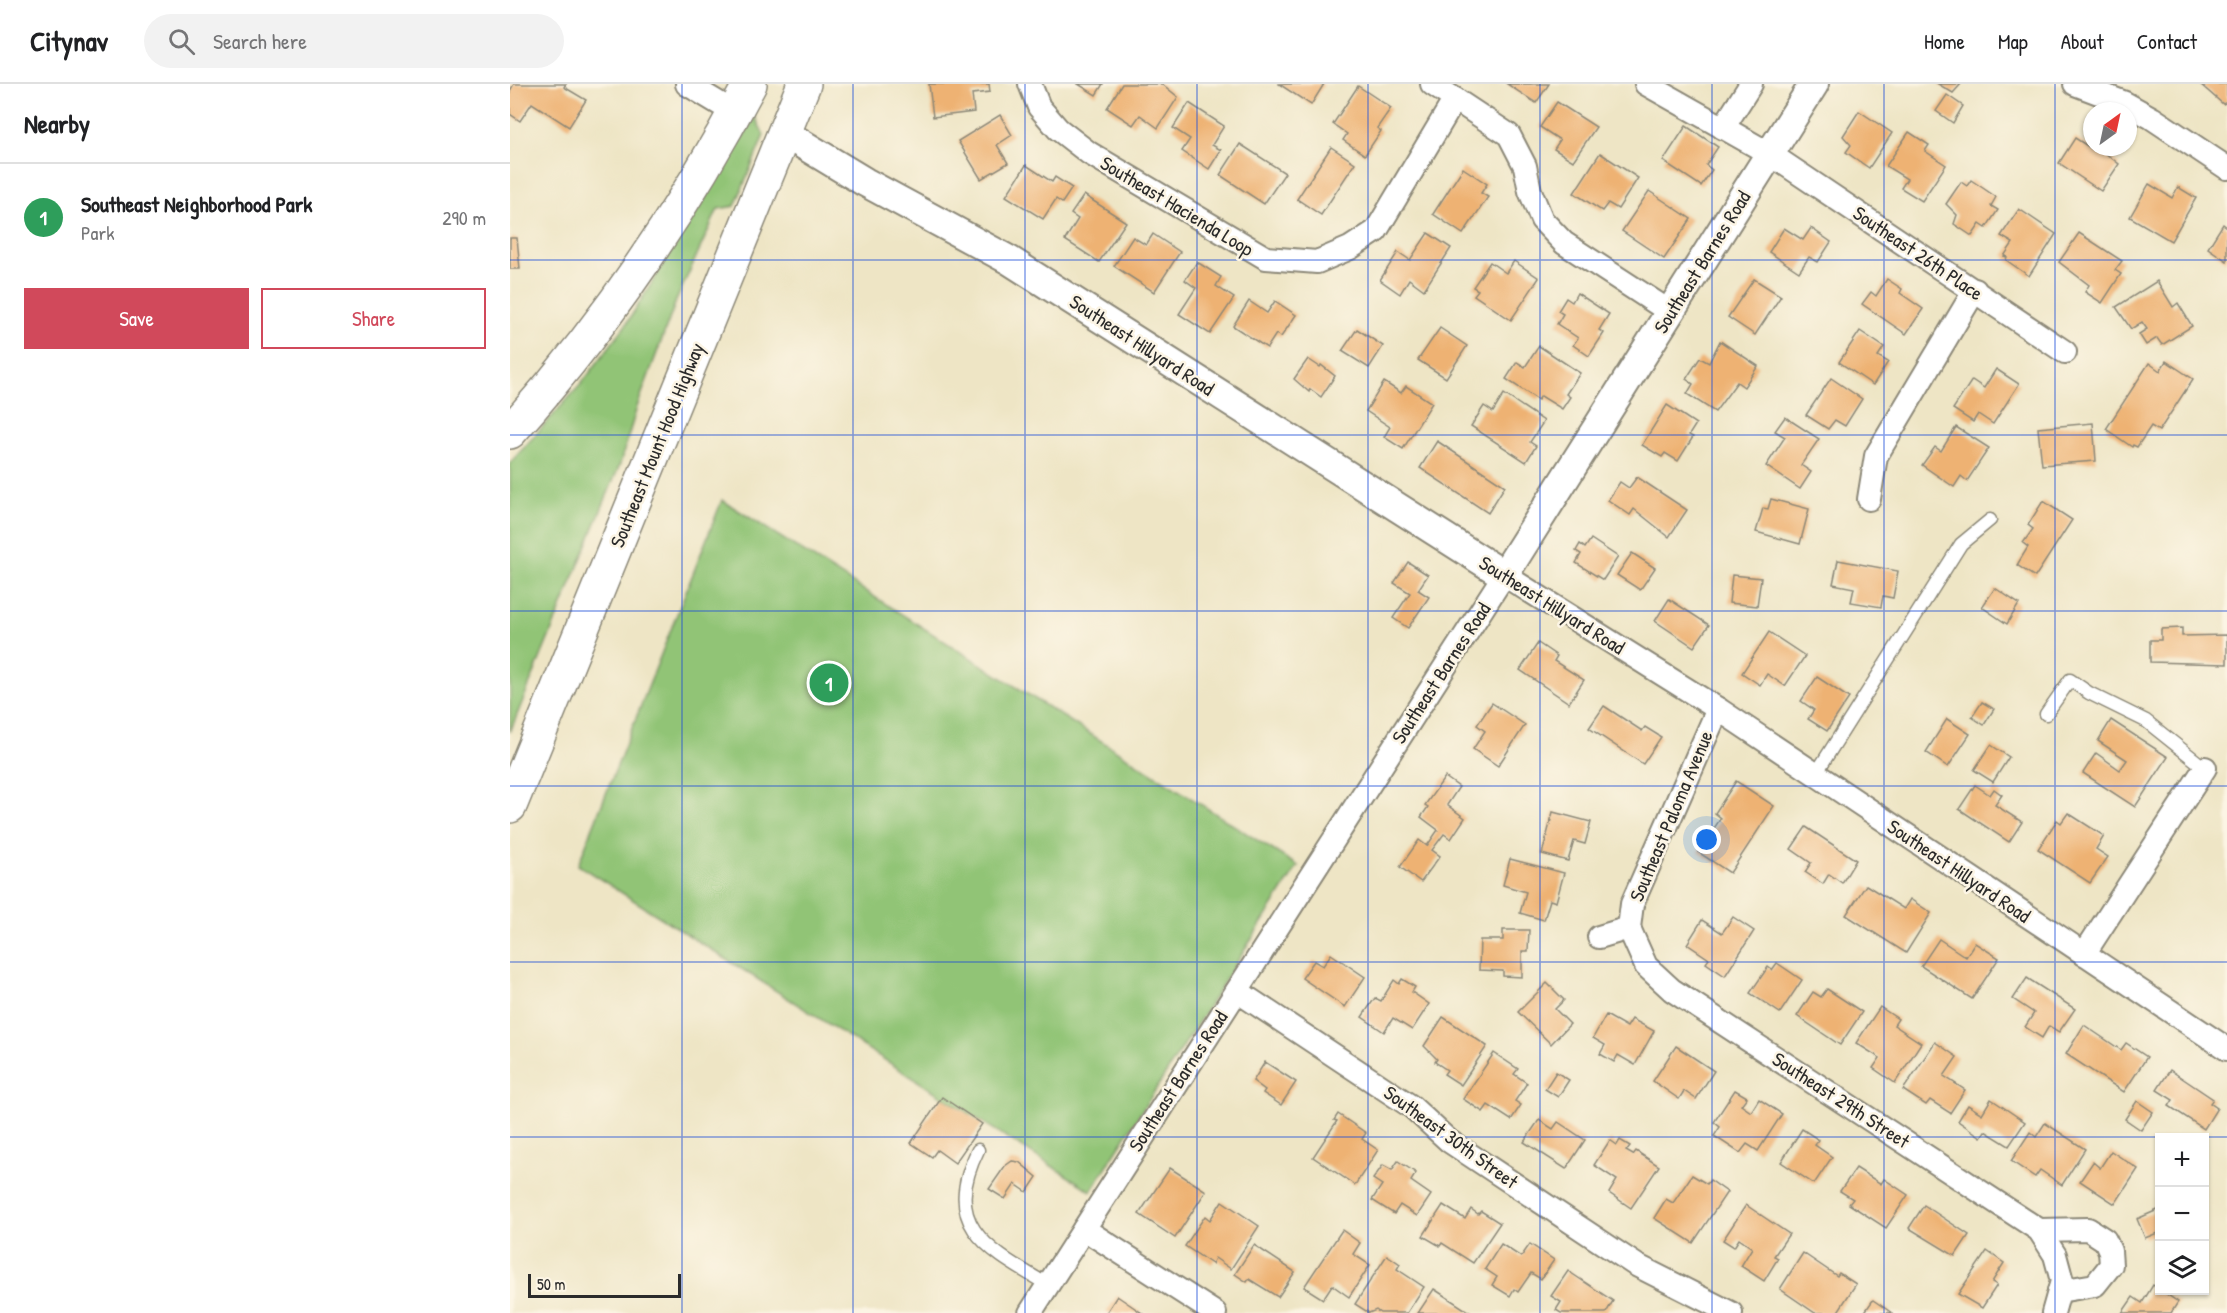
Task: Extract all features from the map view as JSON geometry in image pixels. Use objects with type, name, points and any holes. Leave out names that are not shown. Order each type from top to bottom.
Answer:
[{"type":"highway","points":[[510,432],[574,354],[634,274],[677,211],[750,84]]},
{"type":"highway","points":[[780,84],[771,121],[784,133]]},
{"type":"highway","name":"Southeast Mount Hood Highway","points":[[510,806],[804,84]]},
{"type":"street","points":[[687,84],[735,113]]},
{"type":"street","name":"Southeast Hacienda Loop","points":[[1030,84],[1039,107],[1052,122],[1089,153],[1266,258],[1296,262],[1317,262],[1350,249],[1376,231],[1455,99]]},
{"type":"street","points":[[1432,84],[1509,135],[1525,166],[1530,191],[1542,220],[1564,243],[1670,312]]},
{"type":"street","name":"Southeast 26th Place","points":[[1646,84],[1770,154],[2065,352]]},
{"type":"street","points":[[1723,128],[1751,84]]},
{"type":"street","points":[[2075,84],[2126,104],[2152,118],[2227,168]]},
{"type":"street","name":"Southeast Barnes Road","points":[[1030,1313],[1504,574],[1770,154],[1809,86]]},
{"type":"street","name":"Southeast Hillyard Road","points":[[784,133],[865,182],[1009,260],[1718,709],[2227,1049]]},
{"type":"street","points":[[1869,499],[1876,456],[1975,290]]},
{"type":"street","name":"Southeast Paloma Avenue","points":[[1599,937],[1629,928],[1632,904],[1718,709]]},
{"type":"street","points":[[2084,954],[2205,768]]},
{"type":"street","name":"Southeast 29th Street","points":[[1629,928],[1646,966],[1672,990],[2039,1230],[2055,1255],[2062,1281],[2059,1291]]},
{"type":"street","name":"Southeast 30th Street","points":[[1237,991],[1412,1107],[1449,1141],[1636,1265],[1731,1313]]},
{"type":"street","points":[[1084,1229],[1215,1313]]},
{"type":"street","points":[[2039,1230],[2088,1229],[2105,1240],[2110,1251],[2111,1265],[2095,1285],[2059,1291],[2052,1313]]},
{"type":"lane","points":[[1815,775],[1961,544],[1990,520]]},
{"type":"lane","points":[[2046,714],[2070,680],[2089,693],[2146,721],[2205,768]]},
{"type":"lane","points":[[978,1150],[965,1184],[965,1210],[974,1231],[995,1254],[1048,1285]]},
{"type":"green space","points":[[755,117],[764,135],[735,206],[718,209],[676,301],[637,407],[620,464],[510,732],[510,463],[582,383],[625,326]]},
{"type":"green space","points":[[722,500],[1298,866],[1091,1191],[578,865]]},
{"type":"building","points":[[514,84],[566,84],[564,87],[586,100],[569,127],[532,103],[520,121],[510,114],[510,91]]},
{"type":"building","points":[[929,84],[989,84],[990,92],[972,94],[974,112],[933,117]]},
{"type":"building","points":[[1078,84],[1103,84],[1096,95]]},
{"type":"building","points":[[1122,84],[1162,84],[1178,97],[1158,128],[1140,115],[1133,125],[1107,108]]},
{"type":"building","points":[[1279,84],[1324,84],[1311,105]]},
{"type":"building","points":[[1507,84],[1549,84],[1536,103]]},
{"type":"building","points":[[1938,84],[1961,84],[1953,93]]},
{"type":"building","points":[[2200,84],[2227,84],[2227,102],[2223,104]]},
{"type":"building","points":[[1358,86],[1391,108],[1377,128],[1381,131],[1365,155],[1343,140],[1347,134],[1333,124]]},
{"type":"building","points":[[1947,95],[1963,106],[1953,123],[1936,111]]},
{"type":"building","points":[[1557,102],[1596,127],[1573,161],[1554,149],[1560,140],[1540,127]]},
{"type":"building","points":[[1189,103],[1224,126],[1212,145],[1221,150],[1209,169],[1182,151],[1190,139],[1173,128]]},
{"type":"building","points":[[1859,111],[1892,133],[1869,168],[1846,152],[1851,145],[1843,136]]},
{"type":"building","points":[[1000,115],[1012,135],[997,145],[1008,163],[981,179],[958,141]]},
{"type":"building","points":[[1686,126],[1718,147],[1706,165],[1712,170],[1701,186],[1663,161]]},
{"type":"building","points":[[1909,132],[1929,145],[1925,151],[1946,165],[1922,201],[1901,188],[1907,179],[1886,166]]},
{"type":"building","points":[[2075,138],[2083,143],[2083,156],[2109,156],[2119,164],[2101,191],[2059,163]]},
{"type":"building","points":[[1240,144],[1285,173],[1264,204],[1220,175]]},
{"type":"building","points":[[1331,147],[1355,163],[1321,215],[1297,199]]},
{"type":"building","points":[[1600,153],[1638,178],[1618,209],[1608,203],[1602,211],[1574,193]]},
{"type":"building","points":[[1026,165],[1052,182],[1055,177],[1072,188],[1062,203],[1056,199],[1043,219],[1006,196]]},
{"type":"building","points":[[1463,168],[1487,184],[1481,193],[1488,197],[1463,234],[1433,214]]},
{"type":"building","points":[[1971,180],[1996,197],[1991,206],[1998,210],[1986,228],[1980,224],[1972,236],[1954,224],[1957,215],[1946,204],[1961,182],[1967,186]]},
{"type":"building","points":[[2149,184],[2172,198],[2178,187],[2196,198],[2171,241],[2130,217]]},
{"type":"building","points":[[1649,191],[1691,219],[1664,259],[1622,231]]},
{"type":"building","points":[[1084,195],[1126,222],[1099,262],[1065,240],[1078,219],[1071,214]]},
{"type":"building","points":[[2019,209],[2056,234],[2029,276],[2006,260],[2007,257],[2004,256],[2013,243],[2001,236]]},
{"type":"building","points":[[2223,224],[2227,227],[2227,261],[2208,248]]},
{"type":"building","points":[[1784,228],[1803,240],[1811,228],[1831,242],[1818,262],[1809,257],[1799,272],[1769,252]]},
{"type":"building","points":[[1428,233],[1451,248],[1424,290],[1409,279],[1400,294],[1380,280],[1398,252],[1410,260]]},
{"type":"building","points":[[2079,233],[2122,261],[2115,270],[2121,274],[2102,303],[2085,292],[2089,285],[2059,262]]},
{"type":"building","points":[[1153,234],[1180,252],[1154,292],[1114,266],[1133,237],[1146,245]]},
{"type":"building","points":[[510,238],[517,238],[520,269],[510,269]]},
{"type":"building","points":[[1514,261],[1539,278],[1511,320],[1474,295],[1478,290],[1473,287],[1490,262],[1506,273]]},
{"type":"building","points":[[1197,262],[1221,277],[1216,286],[1234,298],[1210,334],[1179,314],[1196,288],[1185,280]]},
{"type":"building","points":[[1754,279],[1781,296],[1755,335],[1728,317]]},
{"type":"building","points":[[1887,279],[1902,289],[1900,293],[1923,309],[1906,334],[1862,304],[1871,292],[1876,296]]},
{"type":"building","points":[[2157,281],[2173,307],[2178,303],[2192,326],[2162,345],[2157,338],[2146,345],[2139,334],[2147,329],[2142,322],[2131,329],[2116,307]]},
{"type":"building","points":[[1577,293],[1609,314],[1599,330],[1604,333],[1589,356],[1573,345],[1578,338],[1557,324],[1563,314],[1558,311],[1566,298],[1572,302]]},
{"type":"building","points":[[1249,301],[1267,313],[1275,301],[1296,315],[1281,337],[1276,334],[1267,348],[1233,326]]},
{"type":"building","points":[[1440,328],[1467,346],[1446,378],[1418,360]]},
{"type":"building","points":[[1357,329],[1383,346],[1369,368],[1342,351]]},
{"type":"building","points":[[1860,331],[1884,347],[1878,356],[1888,362],[1873,385],[1839,362]]},
{"type":"building","points":[[1720,341],[1758,366],[1744,387],[1737,382],[1715,412],[1687,394],[1693,384],[1686,379],[1700,358],[1709,363]]},
{"type":"building","points":[[1539,346],[1580,373],[1566,394],[1570,397],[1562,409],[1541,396],[1538,400],[1506,379],[1517,362],[1525,367]]},
{"type":"building","points":[[1308,359],[1320,367],[1321,365],[1335,376],[1321,397],[1310,389],[1309,392],[1294,379]]},
{"type":"building","points":[[2166,361],[2193,379],[2159,431],[2151,426],[2137,447],[2133,445],[2132,447],[2106,429],[2149,363],[2160,371]]},
{"type":"building","points":[[1996,369],[2019,384],[1993,424],[1978,414],[1973,422],[1953,409],[1972,380],[1984,388]]},
{"type":"building","points":[[1831,378],[1862,399],[1845,426],[1835,420],[1828,429],[1806,415]]},
{"type":"building","points":[[1384,382],[1401,393],[1406,386],[1432,403],[1403,449],[1384,437],[1390,427],[1366,411]]},
{"type":"building","points":[[1504,394],[1544,421],[1530,442],[1536,446],[1526,462],[1471,426],[1484,406],[1493,412]]},
{"type":"building","points":[[1667,405],[1696,424],[1689,435],[1693,437],[1678,461],[1665,453],[1662,457],[1642,445]]},
{"type":"building","points":[[1785,417],[1819,439],[1801,465],[1811,472],[1800,489],[1766,466],[1785,437],[1775,431]]},
{"type":"building","points":[[2093,423],[2096,461],[2042,465],[2038,428]]},
{"type":"building","points":[[1956,427],[1989,448],[1967,481],[1961,476],[1954,487],[1922,465],[1935,447],[1941,451]]},
{"type":"building","points":[[1437,441],[1505,486],[1488,513],[1420,468]]},
{"type":"building","points":[[1637,477],[1687,510],[1669,537],[1634,509],[1630,515],[1608,500],[1620,482],[1629,488]]},
{"type":"building","points":[[1771,499],[1809,509],[1800,544],[1756,532],[1763,508],[1768,509]]},
{"type":"building","points":[[2043,501],[2072,520],[2035,577],[2017,565],[2028,547],[2023,543],[2033,529],[2028,525]]},
{"type":"building","points":[[1591,539],[1618,557],[1603,580],[1576,563],[1581,554],[1576,551],[1580,544],[1585,548]]},
{"type":"building","points":[[1632,553],[1655,568],[1640,590],[1617,575]]},
{"type":"building","points":[[1838,560],[1898,571],[1893,598],[1883,596],[1881,607],[1851,602],[1854,588],[1833,584]]},
{"type":"building","points":[[1408,562],[1428,575],[1418,590],[1429,597],[1408,628],[1393,618],[1410,593],[1394,583]]},
{"type":"building","points":[[1732,575],[1761,578],[1757,606],[1729,603]]},
{"type":"building","points":[[1995,588],[2019,604],[2007,624],[1982,607]]},
{"type":"building","points":[[1669,599],[1709,625],[1694,647],[1655,621]]},
{"type":"building","points":[[2182,628],[2182,636],[2227,635],[2227,664],[2150,662],[2150,640],[2161,640],[2161,629]]},
{"type":"building","points":[[1769,632],[1805,656],[1785,686],[1767,674],[1760,685],[1742,673]]},
{"type":"building","points":[[1538,643],[1557,656],[1554,661],[1584,680],[1569,703],[1520,670]]},
{"type":"building","points":[[1817,677],[1849,698],[1827,731],[1808,719],[1814,710],[1801,701]]},
{"type":"building","points":[[1982,702],[1994,709],[1984,725],[1972,717]]},
{"type":"building","points":[[1492,703],[1525,725],[1498,766],[1473,749],[1485,731],[1477,725]]},
{"type":"building","points":[[1604,706],[1642,731],[1645,727],[1661,737],[1643,764],[1589,728]]},
{"type":"building","points":[[1947,719],[1970,734],[1948,767],[1926,752]]},
{"type":"building","points":[[2111,720],[2168,757],[2135,807],[2083,773],[2096,753],[2120,770],[2127,760],[2098,741]]},
{"type":"building","points":[[1991,745],[2009,757],[1993,782],[1974,770]]},
{"type":"building","points":[[1445,777],[1459,787],[1447,805],[1465,818],[1451,839],[1444,834],[1432,850],[1440,856],[1421,882],[1400,867],[1419,840],[1427,846],[1438,830],[1421,817],[1428,807],[1425,805]]},
{"type":"building","points":[[1736,781],[1774,806],[1730,873],[1698,852],[1721,818],[1715,813]]},
{"type":"building","points":[[1975,785],[1990,795],[1994,789],[2002,795],[1995,805],[2022,822],[2009,842],[1959,809]]},
{"type":"building","points":[[1553,812],[1591,822],[1585,844],[1574,841],[1568,861],[1542,854]]},
{"type":"building","points":[[2068,813],[2104,836],[2096,849],[2108,857],[2090,883],[2038,849],[2057,820],[2061,823]]},
{"type":"building","points":[[1806,827],[1856,860],[1842,883],[1829,874],[1823,884],[1805,872],[1811,863],[1791,849]]},
{"type":"building","points":[[1510,859],[1564,873],[1556,902],[1550,900],[1544,920],[1520,913],[1526,892],[1503,885]]},
{"type":"building","points":[[1866,885],[1904,909],[1910,899],[1931,913],[1906,953],[1846,915]]},
{"type":"building","points":[[1733,917],[1754,931],[1725,976],[1706,963],[1709,959],[1687,944],[1702,920],[1722,933]]},
{"type":"building","points":[[1503,930],[1529,930],[1528,951],[1522,951],[1522,977],[1503,976],[1503,971],[1479,970],[1480,940],[1503,940]]},
{"type":"building","points":[[1939,939],[1966,957],[1975,943],[1999,958],[1972,999],[1921,966]]},
{"type":"building","points":[[1331,954],[1365,977],[1345,1007],[1302,978],[1314,961],[1323,966]]},
{"type":"building","points":[[1777,963],[1802,980],[1780,1013],[1750,993],[1768,967],[1772,970]]},
{"type":"building","points":[[2027,978],[2075,1009],[2059,1032],[2049,1026],[2042,1038],[2025,1027],[2034,1013],[2013,999]]},
{"type":"building","points":[[1402,979],[1415,987],[1412,992],[1429,1004],[1412,1030],[1393,1018],[1384,1032],[1362,1017],[1375,998],[1381,1001],[1394,980],[1399,984]]},
{"type":"building","points":[[1547,983],[1564,1000],[1555,1009],[1570,1024],[1551,1044],[1518,1012]]},
{"type":"building","points":[[1827,989],[1862,1012],[1840,1045],[1797,1016],[1813,992],[1821,997]]},
{"type":"building","points":[[1880,1007],[1898,1019],[1894,1025],[1921,1043],[1895,1083],[1873,1068],[1880,1058],[1856,1043]]},
{"type":"building","points":[[1606,1015],[1627,1027],[1632,1019],[1654,1031],[1635,1065],[1618,1055],[1614,1062],[1600,1054],[1605,1045],[1593,1038]]},
{"type":"building","points":[[1443,1017],[1487,1046],[1461,1085],[1444,1074],[1447,1070],[1435,1062],[1437,1059],[1424,1046]]},
{"type":"building","points":[[2084,1025],[2121,1050],[2126,1043],[2147,1057],[2124,1092],[2066,1054]]},
{"type":"building","points":[[1935,1042],[1957,1057],[1944,1076],[1965,1090],[1950,1113],[1930,1100],[1926,1105],[1903,1090]]},
{"type":"building","points":[[1676,1046],[1714,1071],[1696,1099],[1684,1091],[1679,1099],[1653,1081]]},
{"type":"building","points":[[1494,1053],[1518,1069],[1514,1074],[1527,1083],[1515,1101],[1521,1105],[1511,1120],[1488,1105],[1483,1112],[1463,1099]]},
{"type":"building","points":[[1265,1062],[1296,1082],[1281,1105],[1263,1093],[1265,1090],[1253,1081]]},
{"type":"building","points":[[2170,1070],[2213,1099],[2210,1103],[2217,1108],[2204,1129],[2169,1106],[2173,1100],[2157,1090]]},
{"type":"building","points":[[1556,1072],[1569,1080],[1558,1097],[1545,1089]]},
{"type":"building","points":[[1735,1090],[1747,1097],[1741,1105],[1751,1112],[1759,1099],[1782,1114],[1758,1151],[1747,1144],[1740,1153],[1714,1136],[1720,1127],[1714,1122]]},
{"type":"building","points":[[942,1097],[982,1124],[955,1163],[937,1150],[932,1157],[911,1143]]},
{"type":"building","points":[[1991,1099],[2025,1122],[2009,1146],[1985,1131],[1981,1137],[1958,1121],[1968,1105],[1982,1114]]},
{"type":"building","points":[[2137,1101],[2153,1112],[2141,1130],[2125,1119]]},
{"type":"building","points":[[1338,1114],[1366,1133],[1362,1139],[1378,1150],[1355,1185],[1313,1157],[1337,1121],[1334,1120]]},
{"type":"building","points":[[1539,1120],[1553,1129],[1558,1122],[1585,1140],[1566,1169],[1524,1142]]},
{"type":"building","points":[[2045,1123],[2085,1149],[2062,1185],[2040,1170],[2035,1177],[2011,1161],[2030,1132],[2036,1137]]},
{"type":"building","points":[[1802,1129],[1819,1140],[1815,1145],[1832,1157],[1814,1184],[1781,1162]]},
{"type":"building","points":[[1610,1140],[1617,1145],[1620,1140],[1630,1146],[1626,1151],[1633,1155],[1636,1151],[1659,1166],[1631,1208],[1609,1193],[1617,1180],[1594,1165]]},
{"type":"building","points":[[2111,1151],[2138,1169],[2115,1204],[2080,1181],[2093,1162],[2100,1168]]},
{"type":"building","points":[[1012,1161],[1019,1162],[1037,1177],[1027,1192],[1015,1184],[1005,1199],[989,1189],[1005,1166]]},
{"type":"building","points":[[1398,1161],[1416,1173],[1411,1181],[1431,1195],[1417,1216],[1400,1205],[1394,1214],[1372,1200],[1382,1185],[1373,1179],[1383,1165],[1392,1170]]},
{"type":"building","points":[[1170,1168],[1206,1191],[1175,1238],[1139,1214]]},
{"type":"building","points":[[1856,1168],[1881,1184],[1884,1179],[1908,1195],[1886,1228],[1849,1204],[1853,1199],[1840,1191]]},
{"type":"building","points":[[1692,1175],[1707,1184],[1710,1180],[1727,1192],[1693,1243],[1654,1218],[1666,1199],[1673,1203]]},
{"type":"building","points":[[1222,1201],[1259,1226],[1231,1269],[1215,1258],[1212,1264],[1185,1246],[1205,1216],[1210,1220]]},
{"type":"building","points":[[1443,1205],[1465,1219],[1471,1209],[1478,1214],[1481,1211],[1500,1223],[1473,1263],[1442,1243],[1440,1246],[1423,1236]]},
{"type":"building","points":[[1746,1205],[1789,1234],[1774,1256],[1778,1258],[1764,1281],[1741,1266],[1752,1248],[1739,1239],[1734,1247],[1723,1240]]},
{"type":"building","points":[[1924,1205],[1969,1235],[1955,1256],[1909,1228]]},
{"type":"building","points":[[2155,1211],[2155,1234],[2145,1238],[2137,1219]]},
{"type":"building","points":[[1342,1230],[1360,1243],[1353,1254],[1370,1265],[1349,1297],[1332,1285],[1323,1299],[1304,1287]]},
{"type":"building","points":[[1501,1244],[1521,1257],[1530,1244],[1554,1260],[1541,1279],[1531,1273],[1518,1292],[1514,1289],[1510,1296],[1492,1285],[1497,1277],[1485,1269]]},
{"type":"building","points":[[1254,1245],[1295,1272],[1278,1297],[1249,1279],[1247,1282],[1235,1274]]},
{"type":"building","points":[[1987,1251],[2004,1263],[1992,1282],[1997,1285],[1982,1308],[1958,1294]]},
{"type":"building","points":[[1803,1253],[1837,1276],[1839,1273],[1856,1284],[1837,1313],[1815,1313],[1780,1289]]},
{"type":"building","points":[[1387,1255],[1400,1264],[1397,1269],[1424,1287],[1407,1313],[1380,1313],[1376,1310],[1369,1313],[1355,1304]]},
{"type":"building","points":[[1568,1271],[1613,1301],[1606,1313],[1561,1313],[1556,1310],[1561,1302],[1551,1296]]},
{"type":"building","points":[[2153,1285],[2155,1295],[2168,1295],[2178,1302],[2171,1313],[2122,1313],[2133,1297],[2142,1303]]},
{"type":"building","points":[[1434,1289],[1471,1313],[1418,1313]]},
{"type":"building","points":[[1117,1296],[1142,1313],[1106,1313]]},
{"type":"building","points":[[1873,1300],[1892,1313],[1864,1313]]},
{"type":"place","name":"Southeast Neighborhood Park","points":[[829,683]]}]
